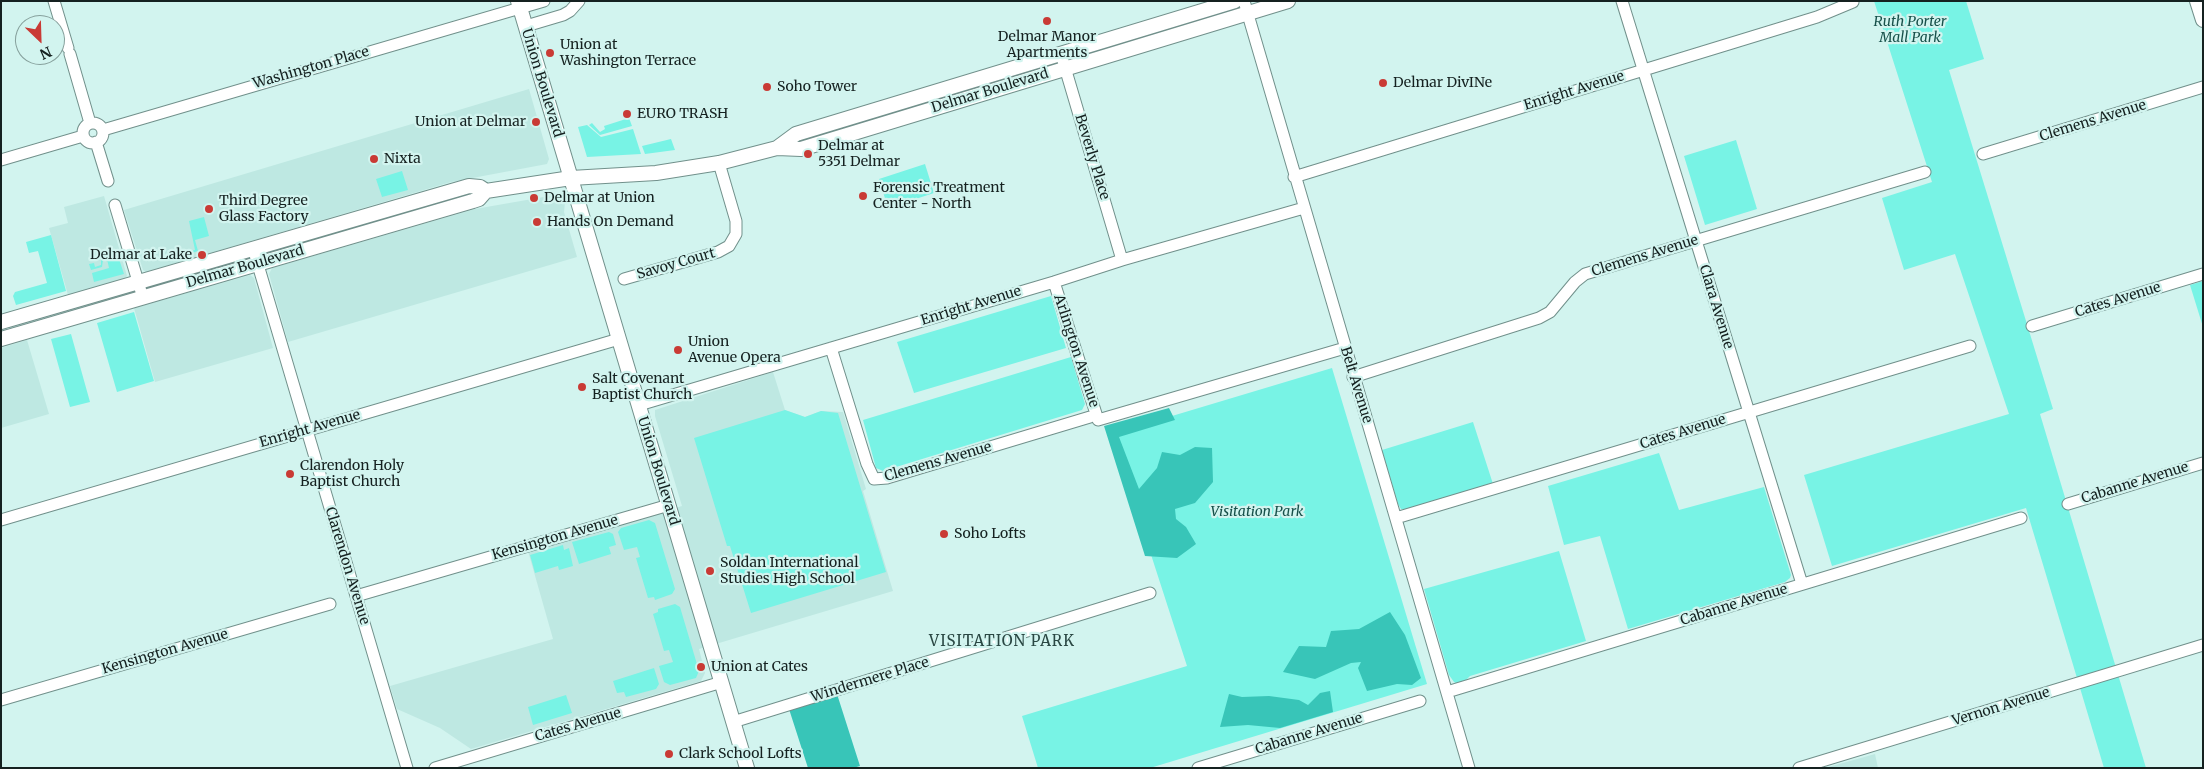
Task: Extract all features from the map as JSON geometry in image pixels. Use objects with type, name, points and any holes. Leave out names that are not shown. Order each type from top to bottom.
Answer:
[{"type":"main road","name":"Delmar Boulevard","points":[[777,148],[796,134],[1235,1]]},
{"type":"main road","name":"Delmar Boulevard","points":[[1,339],[473,201],[486,191],[570,178],[656,173],[719,163],[777,148],[801,149],[1065,68],[1245,8],[1288,1]]},
{"type":"main road","points":[[2197,1],[2203,20]]},
{"type":"main road","name":"Union Boulevard","points":[[519,4],[747,768]]},
{"type":"main road","name":"Delmar Boulevard","points":[[1,322],[469,186],[480,187],[486,191]]},
{"type":"street","points":[[54,1],[90,123]]},
{"type":"street","name":"Washington Place","points":[[103,130],[519,4],[544,1]]},
{"type":"street","points":[[526,26],[562,15],[570,11],[579,1]]},
{"type":"street","name":"Clara Avenue","points":[[1622,1],[1802,584]]},
{"type":"street","name":"Enright Avenue","points":[[1294,176],[1817,17],[1853,2]]},
{"type":"street","name":"Belt Avenue","points":[[1245,8],[1469,768]]},
{"type":"street","name":"Beverly Place","points":[[1061,54],[1122,260]]},
{"type":"street","name":"Clemens Avenue","points":[[1983,154],[2203,88]]},
{"type":"street","points":[[90,123],[96,123],[103,130],[101,139],[96,142],[90,142],[83,136],[83,129],[90,123]]},
{"type":"street","points":[[1,160],[83,136]]},
{"type":"street","points":[[96,142],[108,181]]},
{"type":"street","name":"Savoy Court","points":[[624,279],[718,252],[729,246],[736,234],[736,221],[719,163]]},
{"type":"street","name":"Clemens Avenue","points":[[1353,376],[1539,318],[1550,312],[1575,282],[1585,274],[1925,172]]},
{"type":"street","points":[[115,205],[142,298]]},
{"type":"street","name":"Enright Avenue","points":[[639,405],[1054,282],[1122,260],[1304,208]]},
{"type":"street","name":"Clarendon Avenue","points":[[253,248],[407,768]]},
{"type":"street","name":"Cates Avenue","points":[[2032,326],[2203,274]]},
{"type":"street","name":"Arlington Avenue","points":[[1054,282],[1094,418]]},
{"type":"street","name":"Enright Avenue","points":[[1,520],[619,339]]},
{"type":"street","name":"Cates Avenue","points":[[1396,518],[1970,346]]},
{"type":"street","name":"Clemens Avenue","points":[[831,348],[866,464],[874,479],[886,478],[1078,421],[1094,418]]},
{"type":"street","points":[[1094,418],[1344,348]]},
{"type":"street","name":"Cabanne Avenue","points":[[2068,504],[2203,463]]},
{"type":"street","name":"Kensington Avenue","points":[[356,596],[668,505]]},
{"type":"street","name":"Cabanne Avenue","points":[[1446,692],[2021,518]]},
{"type":"street","name":"Windermere Place","points":[[733,722],[1150,593]]},
{"type":"street","name":"Kensington Avenue","points":[[1,700],[330,604]]},
{"type":"street","name":"Vernon Avenue","points":[[1799,768],[2203,645]]},
{"type":"street","name":"Cates Avenue","points":[[435,768],[722,682]]},
{"type":"street","name":"Cabanne Avenue","points":[[1198,768],[1420,701]]},
{"type":"shaded area","points":[[529,89],[549,159],[547,164],[451,182],[146,272],[143,270],[124,210]]},
{"type":"shaded area","points":[[555,195],[561,197],[565,203],[564,212],[577,257],[288,342],[269,274],[272,268],[475,209]]},
{"type":"shaded area","points":[[104,196],[127,276],[124,279],[68,295],[49,228],[68,223],[64,207]]},
{"type":"shaded area","points":[[250,275],[254,278],[273,348],[155,382],[134,308]]},
{"type":"shaded area","points":[[27,340],[49,414],[1,428],[1,348]]},
{"type":"shaded area","name":"Soldan International Studies High School","points":[[773,372],[785,410],[805,417],[821,411],[843,412],[866,489],[863,491],[893,591],[699,649],[705,673],[701,681],[471,749],[440,728],[397,709],[390,686],[553,639],[528,551],[682,506],[655,416],[655,410]]},
{"type":"shaded area","points":[[1169,408],[1175,420],[1119,437],[1139,489],[1157,468],[1162,452],[1180,455],[1195,447],[1212,448],[1213,482],[1195,503],[1175,509],[1176,519],[1186,527],[1196,544],[1177,558],[1145,556],[1104,426]]},
{"type":"shaded area","points":[[1390,612],[1405,635],[1421,678],[1412,685],[1397,684],[1367,691],[1358,668],[1361,662],[1351,663],[1315,679],[1283,672],[1299,646],[1326,647],[1331,631],[1359,629]]},
{"type":"shaded area","points":[[1330,691],[1333,712],[1280,728],[1248,725],[1220,727],[1229,694],[1242,697],[1269,696],[1299,700],[1308,705],[1320,693]]},
{"type":"shaded area","points":[[837,694],[860,766],[853,768],[808,768],[789,709]]},
{"type":"shaded area","points":[[1875,754],[1878,768],[1825,768]]},
{"type":"green space","name":"Ruth Porter Mall Park","points":[[1874,1],[1966,1],[1984,59],[1949,70],[2053,409],[2040,414],[2146,768],[2104,768],[2026,508],[1832,566],[1804,475],[2009,414],[1955,254],[1904,270],[1882,198],[1932,182]]},
{"type":"green space","points":[[629,118],[632,126],[600,135],[589,125],[592,123],[600,132],[605,129],[604,126]]},
{"type":"green space","points":[[587,125],[601,137],[633,129],[641,154],[587,157],[578,127]]},
{"type":"green space","points":[[671,139],[675,150],[645,154],[642,146]]},
{"type":"green space","points":[[1736,140],[1757,209],[1705,225],[1684,156]]},
{"type":"green space","points":[[925,164],[934,193],[888,208],[879,179]]},
{"type":"green space","points":[[402,171],[408,190],[382,197],[376,179]]},
{"type":"green space","points":[[204,217],[209,236],[195,240],[198,251],[173,259],[174,256],[195,250],[189,221]]},
{"type":"green space","points":[[51,235],[66,291],[16,305],[13,296],[15,292],[47,283],[38,251],[29,253],[26,242]]},
{"type":"green space","points":[[117,253],[124,274],[94,282],[92,273],[109,268],[107,259],[103,260],[102,267],[91,270],[89,264],[94,263],[95,267],[101,265],[101,258]]},
{"type":"green space","points":[[2203,281],[2203,327],[2190,285]]},
{"type":"green space","points":[[1051,296],[1066,348],[914,393],[897,342]]},
{"type":"green space","points":[[134,312],[154,381],[117,392],[97,323]]},
{"type":"green space","points":[[71,334],[90,402],[70,407],[51,339]]},
{"type":"green space","points":[[1071,357],[1085,404],[1082,410],[883,471],[876,468],[863,420]]},
{"type":"green space","name":"Visitation Park","points":[[1332,368],[1427,684],[1150,768],[1038,768],[1022,716],[1187,666],[1112,434]]},
{"type":"green space","points":[[785,410],[805,417],[821,411],[838,413],[886,572],[751,613],[730,546],[727,546],[694,438]]},
{"type":"green space","points":[[1473,422],[1493,484],[1408,509],[1401,509],[1382,450]]},
{"type":"green space","points":[[1659,453],[1679,510],[1764,487],[1791,575],[1790,578],[1785,582],[1628,629],[1600,536],[1564,545],[1548,486]]},
{"type":"green space","points":[[649,520],[655,523],[675,589],[672,594],[655,600],[654,597],[648,598],[636,558],[640,557],[637,547],[624,550],[618,532],[621,528]]},
{"type":"green space","points":[[609,532],[613,534],[616,545],[609,547],[611,554],[579,564],[572,542]]},
{"type":"green space","points":[[563,545],[564,550],[569,548],[573,566],[559,570],[558,566],[535,573],[530,555]]},
{"type":"green space","points":[[1559,551],[1586,641],[1470,676],[1458,684],[1454,682],[1449,675],[1424,589]]},
{"type":"green space","points":[[675,604],[680,607],[699,671],[696,678],[670,685],[664,682],[659,666],[673,662],[669,650],[664,651],[653,614],[658,612],[658,609]]},
{"type":"green space","points":[[654,668],[659,684],[656,689],[626,697],[624,692],[617,693],[613,681]]},
{"type":"green space","points":[[566,695],[572,713],[533,725],[528,707]]},
{"type":"place","name":"Delmar Manor Apartments","points":[[1047,21]]},
{"type":"place","name":"Union at Washington Terrace","points":[[550,53]]},
{"type":"place","name":"Delmar DivINe","points":[[1383,83]]},
{"type":"place","name":"Soho Tower","points":[[767,87]]},
{"type":"place","name":"EURO TRASH","points":[[627,114]]},
{"type":"place","name":"Union at Delmar","points":[[536,122]]},
{"type":"place","name":"Delmar at 5351 Delmar","points":[[808,154]]},
{"type":"place","name":"Nixta","points":[[374,159]]},
{"type":"place","name":"Forensic Treatment Center - North","points":[[863,196]]},
{"type":"place","name":"Delmar at Union","points":[[534,198]]},
{"type":"place","name":"Third Degree Glass Factory","points":[[209,209]]},
{"type":"place","name":"Hands On Demand","points":[[537,222]]},
{"type":"place","name":"Delmar at Lake","points":[[202,255]]},
{"type":"place","name":"Union Avenue Opera","points":[[678,350]]},
{"type":"place","name":"Salt Covenant Baptist Church","points":[[582,387]]},
{"type":"place","name":"Clarendon Holy Baptist Church","points":[[290,474]]},
{"type":"place","name":"Soho Lofts","points":[[944,534]]},
{"type":"place","name":"Soldan International Studies High School","points":[[710,571]]},
{"type":"place","name":"Union at Cates","points":[[701,667]]},
{"type":"place","name":"Clark School Lofts","points":[[669,754]]},
{"type":"district","name":"VISITATION PARK","points":[[1002,642]]}]
